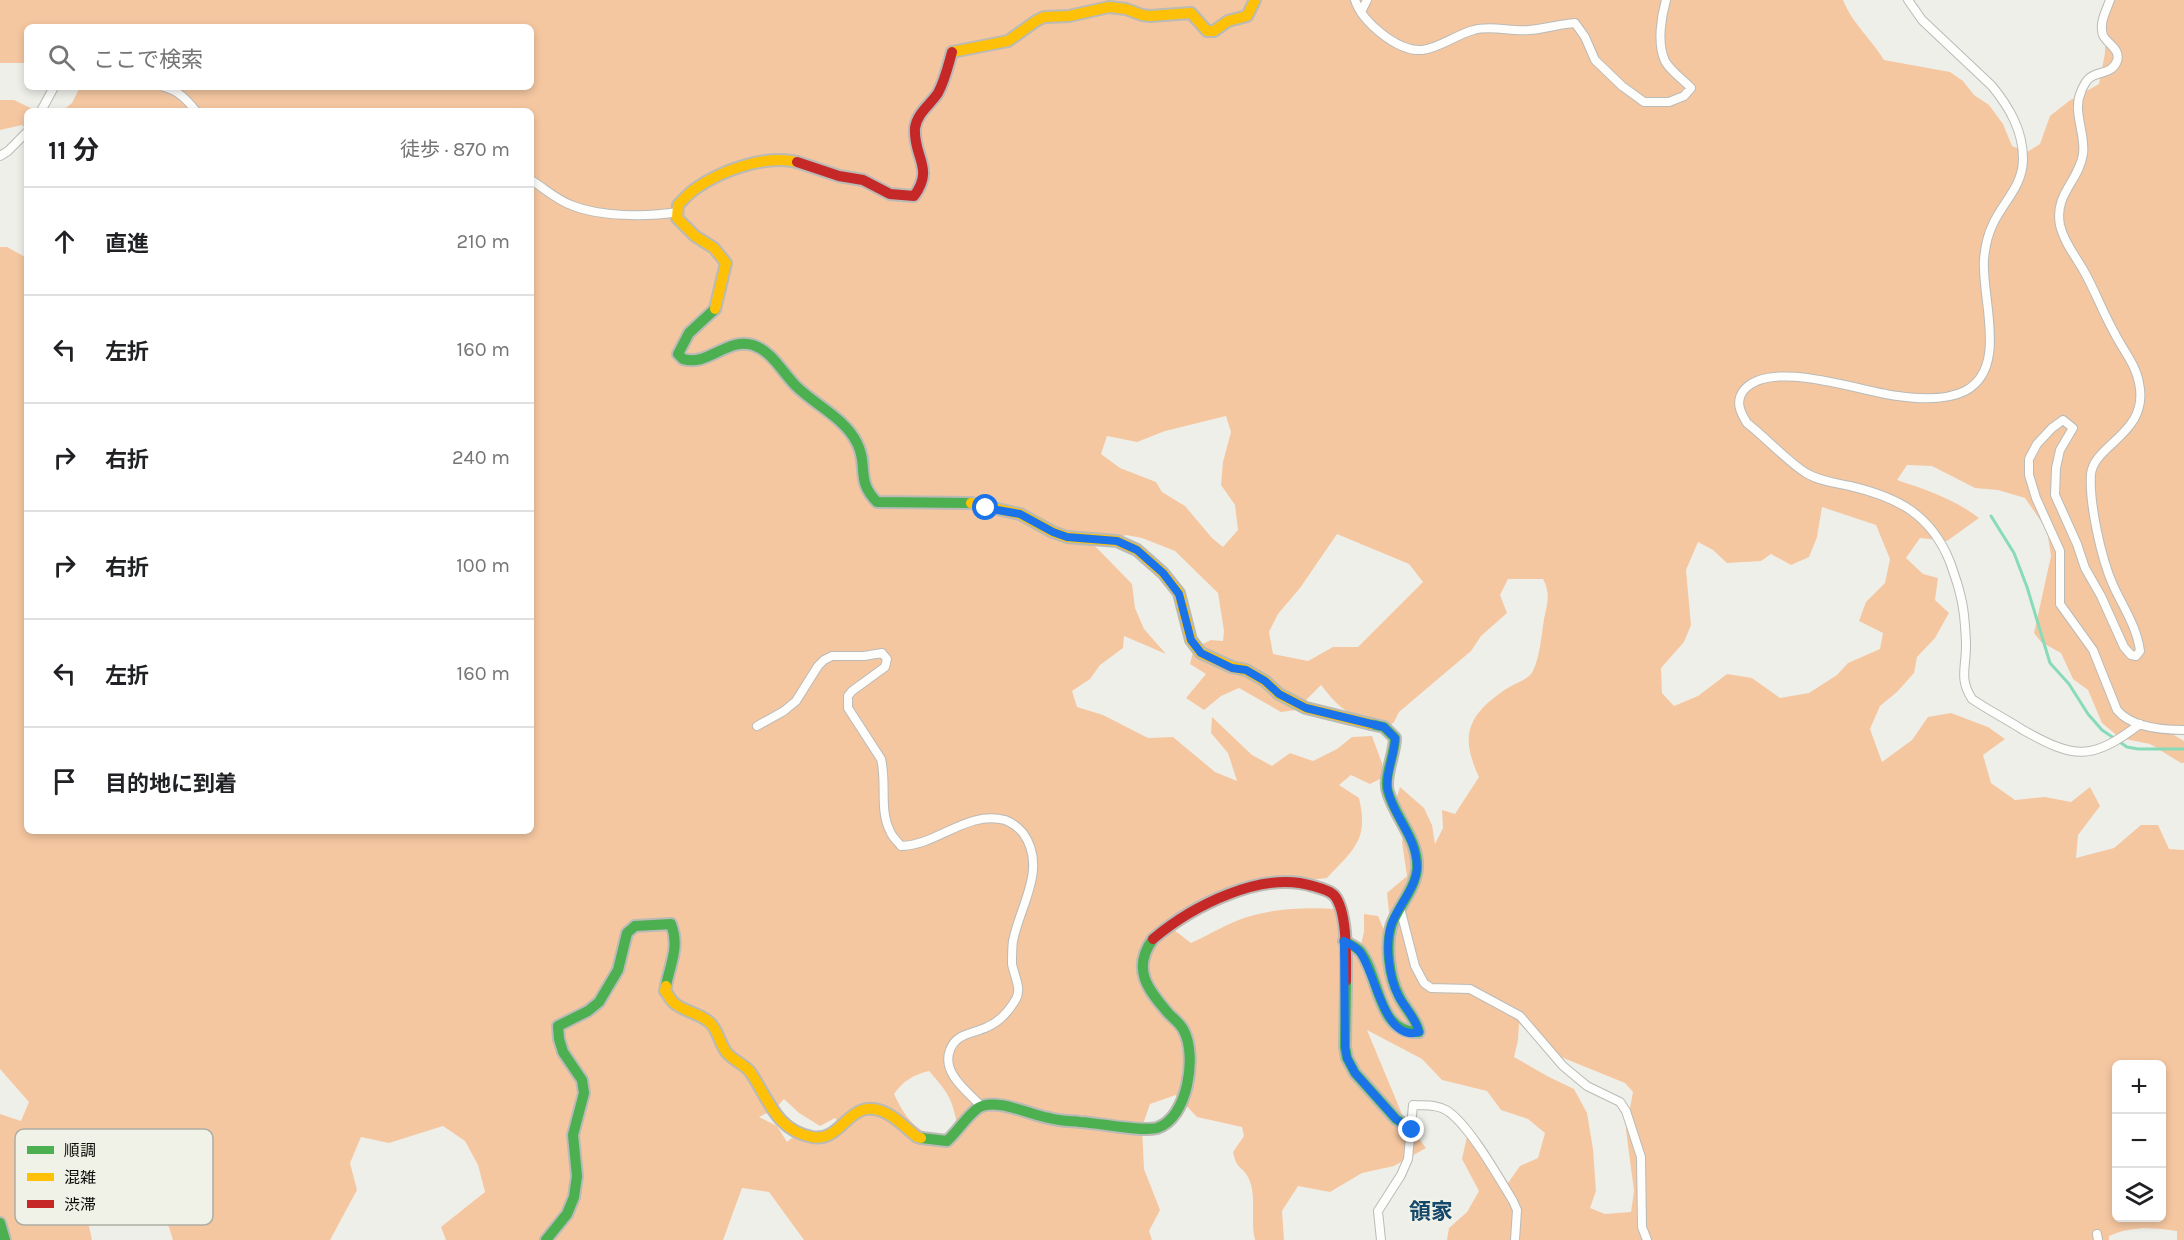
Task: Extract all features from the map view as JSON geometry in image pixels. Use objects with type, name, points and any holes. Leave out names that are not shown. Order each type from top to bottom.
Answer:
[{"type":"street","points":[[1255,0],[1247,16],[1228,21],[1214,31],[1207,31],[1191,13],[1175,12],[1160,16],[1143,16],[1125,8],[1104,7],[1068,16],[1044,17],[1034,21],[1015,38],[1004,42],[966,47],[952,52],[945,77],[936,94],[916,118],[914,134],[924,171],[924,184],[914,195],[890,194],[863,180],[838,176],[820,168],[793,161],[766,160],[727,173],[694,189],[678,204],[677,218],[694,236],[714,248],[726,263],[716,308],[690,333],[678,354],[686,362],[700,360],[737,343],[762,348],[795,384],[852,434],[862,453],[863,485],[867,494],[877,502],[970,503],[1020,514],[1067,537],[1117,541],[1127,545],[1137,550],[1163,573],[1179,594],[1191,640],[1201,653],[1232,668],[1246,670],[1265,681],[1279,694],[1306,708],[1384,727],[1395,738],[1395,750],[1388,777],[1388,791],[1415,850],[1417,869],[1414,881],[1392,924],[1388,942],[1391,970],[1398,994],[1417,1024],[1419,1032],[1413,1034],[1400,1031],[1391,1022],[1365,961],[1356,948],[1344,941]]},
{"type":"street","points":[[1355,0],[1368,22],[1388,38],[1409,48],[1423,50],[1476,29],[1527,31],[1575,23],[1585,37],[1595,60],[1622,86],[1644,102],[1669,102],[1684,96],[1691,88],[1674,73],[1665,60],[1661,44],[1662,13],[1666,0]]},
{"type":"street","points":[[1361,12],[1367,0]]},
{"type":"street","points":[[1908,0],[1922,20],[2002,98],[2013,113],[2021,145],[2022,170],[2014,191],[1992,226],[1984,260],[1991,340],[1985,369],[1977,381],[1956,395],[1896,396],[1825,380],[1760,379],[1746,388],[1738,403],[1747,423],[1806,473],[1830,482],[1875,492],[1896,501],[1928,523],[1943,544],[1959,588],[1966,637],[1965,688],[1972,699],[2053,747],[2073,752],[2089,752],[2101,747],[2122,737],[2140,724]]},
{"type":"street","points":[[2110,0],[2102,22],[2103,36],[2116,50],[2117,61],[2110,71],[2090,77],[2080,93],[2079,117],[2084,152],[2081,165],[2060,200],[2060,225],[2074,256],[2130,359],[2140,383],[2139,408],[2136,416],[2125,433],[2098,459],[2092,471],[2091,484],[2101,553],[2112,583],[2139,637],[2140,651],[2136,656],[2131,655],[2124,647],[2101,596],[2085,568],[2055,495],[2056,468],[2060,450],[2073,429],[2069,423],[2063,420],[2037,444],[2029,459],[2029,475],[2036,498],[2060,551],[2060,604],[2093,650],[2119,713],[2140,724],[2184,730]]},
{"type":"street","points":[[43,108],[52,90]]},
{"type":"street","points":[[174,90],[185,97],[194,108]]},
{"type":"street","points":[[0,156],[24,135]]},
{"type":"street","points":[[534,182],[570,205],[615,214],[653,216],[678,212]]},
{"type":"street","points":[[758,726],[784,711],[796,700],[824,660],[832,656],[864,656],[882,653],[887,659],[885,667],[852,691],[848,696],[848,708],[881,759],[884,768],[885,819],[890,832],[902,846],[916,846],[937,838],[962,824],[980,819],[1003,820],[1016,825],[1026,838],[1033,853],[1033,877],[1013,942],[1012,965],[1018,996],[996,1023],[966,1033],[949,1051],[948,1066],[956,1079],[981,1106]]},
{"type":"street","points":[[546,1240],[570,1212],[576,1194],[573,1129],[583,1104],[584,1088],[582,1080],[567,1061],[557,1035],[558,1026],[588,1011],[599,1002],[618,970],[627,933],[635,926],[671,924],[677,935],[677,945],[665,991],[674,1003],[712,1024],[728,1055],[750,1071],[770,1108],[779,1120],[793,1130],[813,1137],[823,1136],[834,1131],[861,1109],[873,1108],[890,1115],[917,1137],[947,1141],[981,1106],[997,1103],[1050,1119],[1111,1124],[1121,1127],[1157,1128],[1173,1119],[1183,1101],[1187,1088],[1188,1050],[1185,1032],[1149,991],[1143,977],[1146,948],[1154,936],[1163,929],[1210,903],[1246,888],[1279,882],[1309,884],[1329,891],[1338,900],[1344,941],[1347,1058],[1355,1073],[1396,1119],[1412,1130]]},
{"type":"street","points":[[1400,908],[1415,966],[1424,983],[1431,988],[1470,989],[1520,1016],[1563,1066],[1587,1086],[1620,1102],[1626,1111],[1641,1157],[1642,1227],[1647,1240]]},
{"type":"street","points":[[1381,1240],[1378,1211],[1401,1175],[1408,1159],[1413,1106],[1435,1106],[1447,1110],[1466,1130],[1513,1201],[1517,1210],[1515,1240]]},
{"type":"street","points":[[0,1223],[5,1240]]},
{"type":"shaded area","points":[[0,0],[1843,0],[1851,16],[1884,60],[1950,72],[1963,81],[1974,95],[1989,105],[2003,124],[2012,146],[2027,152],[2040,144],[2050,116],[2069,101],[2099,84],[2105,53],[2105,0],[2184,0],[2184,728],[2169,732],[2184,741],[2184,763],[2150,744],[2120,738],[2102,723],[2088,690],[2073,679],[2061,653],[2041,642],[2034,633],[2051,556],[2047,530],[2025,498],[1998,490],[1975,488],[1932,466],[1907,465],[1897,480],[1950,500],[1979,518],[1947,541],[1920,538],[1906,558],[1923,574],[1938,578],[1935,600],[1949,613],[1935,638],[1917,657],[1914,673],[1880,706],[1870,729],[1882,762],[1912,740],[1928,717],[1951,713],[1988,727],[2005,739],[1983,755],[1991,783],[2015,800],[2045,797],[2071,802],[2090,787],[2100,806],[2078,835],[2076,858],[2114,848],[2141,825],[2158,825],[2169,849],[2184,850],[2184,1240],[2177,1240],[2177,1231],[2150,1228],[2117,1233],[2109,1236],[2109,1240],[1447,1240],[1449,1228],[1467,1212],[1479,1191],[1462,1159],[1468,1132],[1483,1160],[1508,1183],[1520,1166],[1538,1158],[1545,1133],[1528,1119],[1501,1110],[1487,1091],[1442,1080],[1422,1059],[1367,1030],[1404,1119],[1426,1148],[1394,1166],[1362,1173],[1330,1192],[1298,1186],[1282,1211],[1284,1240],[1255,1240],[1251,1186],[1247,1175],[1236,1162],[1233,1152],[1244,1136],[1242,1127],[1197,1117],[1176,1095],[1150,1104],[1142,1127],[1144,1169],[1160,1210],[1149,1231],[1152,1240],[804,1240],[769,1192],[742,1188],[723,1240],[446,1240],[441,1227],[485,1192],[478,1165],[465,1141],[443,1126],[389,1143],[361,1137],[350,1163],[357,1190],[330,1240],[173,1240],[168,1225],[213,1225],[213,1129],[15,1129],[15,1225],[89,1225],[92,1240],[0,1240],[0,1114],[21,1121],[29,1102],[0,1069],[0,247],[7,247],[24,256],[24,834],[534,834],[534,108],[66,108],[72,103],[78,90],[534,90],[534,24],[24,24],[24,63],[0,63]],"holes":[[[1226,416],[1231,432],[1223,462],[1221,485],[1235,505],[1238,530],[1223,547],[1212,538],[1185,506],[1162,492],[1156,482],[1120,468],[1101,454],[1107,436],[1137,442],[1165,431]],[[1822,507],[1876,525],[1890,559],[1885,583],[1866,602],[1859,621],[1883,633],[1880,649],[1848,663],[1837,675],[1809,693],[1780,698],[1752,678],[1727,674],[1698,696],[1674,706],[1662,693],[1661,668],[1684,642],[1691,625],[1686,570],[1698,542],[1713,550],[1727,563],[1761,561],[1771,554],[1791,565],[1809,557],[1817,537]],[[1337,534],[1409,564],[1423,582],[1358,647],[1333,647],[1308,661],[1273,654],[1269,632],[1278,614],[1300,588]],[[1126,535],[1142,538],[1175,551],[1218,593],[1224,631],[1223,641],[1211,640],[1194,648],[1190,664],[1206,674],[1186,698],[1204,710],[1221,696],[1239,688],[1281,712],[1296,710],[1321,685],[1345,710],[1385,731],[1394,722],[1399,712],[1471,651],[1481,636],[1507,613],[1500,595],[1508,579],[1543,579],[1548,599],[1534,669],[1522,681],[1491,700],[1481,709],[1475,719],[1470,728],[1469,739],[1473,763],[1479,777],[1455,814],[1442,810],[1443,828],[1435,844],[1432,825],[1424,808],[1400,787],[1396,800],[1405,828],[1402,842],[1407,876],[1387,893],[1390,922],[1384,930],[1378,916],[1364,914],[1364,932],[1358,956],[1349,947],[1349,922],[1336,909],[1291,909],[1258,914],[1233,922],[1191,943],[1174,930],[1182,921],[1256,886],[1327,878],[1352,851],[1357,843],[1362,824],[1359,798],[1339,785],[1351,775],[1370,784],[1384,777],[1382,763],[1372,736],[1352,737],[1337,749],[1313,761],[1290,753],[1272,766],[1252,755],[1212,717],[1211,733],[1228,753],[1237,781],[1215,772],[1173,737],[1148,738],[1103,715],[1077,707],[1072,691],[1090,679],[1100,665],[1123,648],[1124,636],[1166,654],[1144,629],[1135,608],[1132,584],[1095,546]],[[1519,1023],[1556,1055],[1625,1083],[1633,1092],[1626,1130],[1634,1191],[1631,1212],[1605,1214],[1590,1208],[1596,1191],[1593,1149],[1587,1113],[1574,1089],[1514,1057]],[[929,1071],[949,1097],[958,1128],[951,1139],[931,1135],[916,1126],[904,1112],[894,1094],[909,1079]],[[784,1099],[799,1113],[820,1126],[835,1118],[842,1126],[826,1141],[817,1135],[799,1132],[787,1142],[777,1126],[759,1117],[775,1109]]]},
{"type":"shaded area","points":[[0,100],[14,100],[31,108],[24,108],[24,127],[22,125],[0,130]]},
{"type":"waterway","points":[[1991,516],[2014,553],[2050,663],[2069,684],[2088,714],[2102,730],[2127,747],[2184,749]]},
{"type":"traffic: fast","points":[[715,309],[689,333],[678,354],[683,359],[701,359],[735,345],[753,345],[760,348],[772,357],[796,386],[852,434],[860,451],[866,487],[877,502],[971,503]]},
{"type":"traffic: fast","points":[[1344,941],[1360,951],[1367,962],[1381,1002],[1395,1024],[1405,1030],[1419,1032],[1396,988],[1389,951],[1392,924],[1413,884],[1417,858],[1411,839],[1388,792],[1388,773],[1395,738],[1384,727],[1371,724]]},
{"type":"traffic: fast","points":[[546,1240],[567,1214],[574,1197],[577,1176],[573,1135],[584,1093],[582,1080],[563,1052],[558,1026],[588,1011],[599,1002],[618,970],[627,933],[635,926],[671,924],[675,940],[666,986]]},
{"type":"traffic: fast","points":[[921,1138],[947,1141],[978,1108],[994,1104],[1057,1120],[1131,1128],[1157,1128],[1168,1122],[1183,1100],[1190,1055],[1183,1028],[1155,996],[1145,979],[1143,960],[1153,939]]},
{"type":"traffic: fast","points":[[1346,981],[1345,1047],[1347,1058],[1355,1073],[1396,1119],[1412,1129]]},
{"type":"traffic: fast","points":[[0,1223],[5,1240]]},
{"type":"traffic: slow","points":[[952,52],[1008,41],[1044,17],[1069,16],[1109,7],[1150,16],[1191,13],[1207,31],[1214,31],[1228,21],[1247,16],[1255,0]]},
{"type":"traffic: slow","points":[[715,309],[726,263],[714,248],[695,236],[677,218],[678,205],[705,182],[730,170],[772,160],[797,162]]},
{"type":"traffic: slow","points":[[971,503],[1020,514],[1067,537],[1117,541],[1137,550],[1163,573],[1179,593],[1191,640],[1201,653],[1232,667],[1246,670],[1265,681],[1279,694],[1306,708],[1371,724]]},
{"type":"traffic: slow","points":[[666,986],[665,991],[673,1002],[704,1018],[712,1025],[727,1053],[749,1070],[775,1112],[790,1128],[812,1137],[823,1137],[832,1133],[855,1114],[875,1109],[892,1116],[921,1138]]},
{"type":"traffic: jam","points":[[797,162],[839,176],[863,180],[890,194],[914,196],[923,178],[915,138],[916,123],[921,113],[938,93],[952,52]]},
{"type":"traffic: jam","points":[[1153,939],[1187,915],[1228,894],[1272,883],[1293,882],[1313,886],[1332,893],[1339,902],[1344,924],[1346,981]]},
{"type":"district","name":"領家","points":[[1431,1212]]},
{"type":"route","points":[[986,508],[1020,514],[1067,537],[1117,541],[1137,550],[1163,573],[1179,594],[1184,606],[1191,640],[1201,653],[1232,668],[1246,670],[1265,681],[1279,694],[1306,708],[1384,727],[1395,738],[1395,750],[1388,777],[1388,791],[1415,850],[1417,869],[1414,881],[1392,924],[1388,942],[1391,970],[1398,994],[1417,1024],[1419,1032],[1413,1034],[1400,1031],[1391,1022],[1370,970],[1360,952],[1344,941],[1345,1047],[1347,1058],[1355,1073],[1396,1119],[1412,1130]]}]
